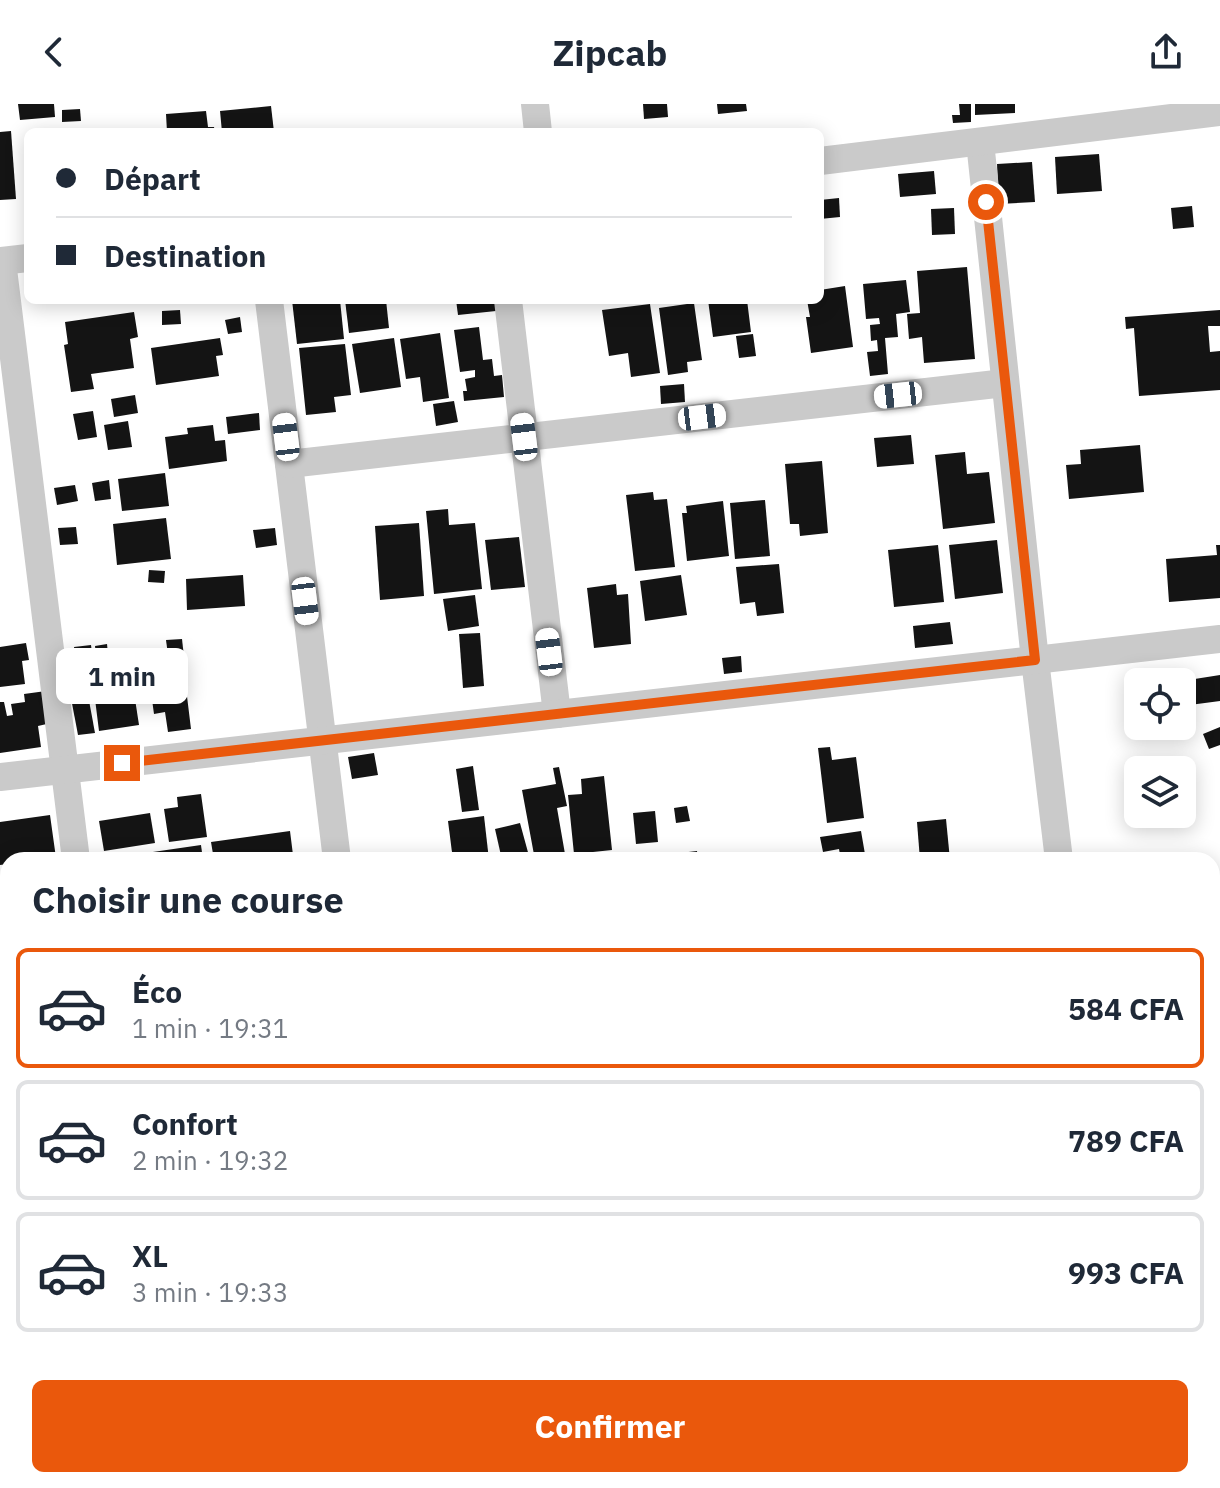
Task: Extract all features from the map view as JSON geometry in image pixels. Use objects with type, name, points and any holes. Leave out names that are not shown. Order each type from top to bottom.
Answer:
[{"type":"street","points":[[535,104],[538,128]]},
{"type":"street","points":[[824,161],[1220,112]]},
{"type":"street","points":[[980,142],[1058,852]]},
{"type":"street","points":[[10,260],[75,852]]},
{"type":"street","points":[[269,304],[336,852]]},
{"type":"street","points":[[508,304],[557,714]]},
{"type":"street","points":[[289,464],[1005,383]]},
{"type":"street","points":[[0,777],[1220,639]]},
{"type":"building","points":[[18,104],[54,104],[55,117],[20,120]]},
{"type":"building","points":[[643,104],[667,104],[668,117],[644,119]]},
{"type":"building","points":[[717,104],[746,104],[747,111],[718,114]]},
{"type":"building","points":[[959,104],[971,104],[971,122],[953,123],[952,115],[960,115]]},
{"type":"building","points":[[975,104],[1015,104],[1015,113],[975,115]]},
{"type":"building","points":[[271,106],[274,128],[222,128],[220,111]]},
{"type":"building","points":[[80,109],[81,121],[62,122],[62,110]]},
{"type":"building","points":[[206,111],[208,127],[214,128],[167,128],[166,114]]},
{"type":"building","points":[[11,131],[16,199],[0,200],[0,132]]},
{"type":"building","points":[[1099,154],[1102,191],[1057,194],[1055,157]]},
{"type":"building","points":[[1032,162],[1035,202],[999,204],[997,164]]},
{"type":"building","points":[[934,171],[936,194],[900,197],[898,174]]},
{"type":"building","points":[[839,198],[840,217],[824,219],[824,200]]},
{"type":"building","points":[[1192,206],[1194,227],[1173,229],[1171,208]]},
{"type":"building","points":[[954,208],[955,234],[932,235],[931,209]]},
{"type":"building","points":[[967,267],[975,359],[924,363],[922,337],[909,339],[907,314],[920,313],[917,271]]},
{"type":"building","points":[[906,280],[910,312],[896,314],[898,337],[885,338],[888,374],[870,376],[867,352],[878,351],[877,340],[871,341],[870,325],[880,324],[879,318],[866,319],[863,284]]},
{"type":"building","points":[[845,286],[853,347],[811,353],[806,317],[810,317],[808,304],[824,304],[824,289]]},
{"type":"building","points":[[292,304],[340,304],[344,339],[297,344]]},
{"type":"building","points":[[345,304],[386,304],[389,328],[349,333]]},
{"type":"building","points":[[457,304],[495,304],[496,311],[458,315]]},
{"type":"building","points":[[650,304],[660,373],[631,377],[628,353],[609,356],[602,310]]},
{"type":"building","points":[[694,304],[702,360],[687,362],[688,372],[668,375],[659,308]]},
{"type":"building","points":[[709,304],[748,304],[751,332],[713,337]]},
{"type":"building","points":[[180,310],[181,324],[162,325],[162,311]]},
{"type":"building","points":[[1220,310],[1220,326],[1208,326],[1210,352],[1220,351],[1220,390],[1139,396],[1134,328],[1126,329],[1125,317]]},
{"type":"building","points":[[134,312],[138,337],[130,339],[134,368],[91,374],[94,389],[71,392],[64,345],[68,344],[65,322]]},
{"type":"building","points":[[240,317],[242,332],[228,334],[225,320]]},
{"type":"building","points":[[479,327],[483,360],[492,359],[494,376],[502,375],[504,397],[464,401],[463,391],[467,391],[465,379],[475,377],[475,370],[460,372],[454,330]]},
{"type":"building","points":[[440,333],[449,398],[423,402],[420,377],[406,379],[400,339]]},
{"type":"building","points":[[753,334],[756,356],[739,358],[736,336]]},
{"type":"building","points":[[220,338],[223,355],[216,356],[219,376],[156,385],[151,348]]},
{"type":"building","points":[[394,338],[401,387],[360,393],[352,344]]},
{"type":"building","points":[[345,344],[351,395],[334,397],[336,412],[306,415],[299,348]]},
{"type":"building","points":[[684,384],[685,402],[661,404],[660,386]]},
{"type":"building","points":[[135,395],[138,413],[114,417],[111,399]]},
{"type":"building","points":[[454,401],[458,422],[436,426],[433,404]]},
{"type":"building","points":[[93,411],[97,437],[78,440],[73,414]]},
{"type":"building","points":[[259,413],[260,430],[228,434],[226,417]]},
{"type":"building","points":[[128,421],[132,447],[108,450],[104,425]]},
{"type":"building","points":[[213,425],[215,441],[225,440],[227,461],[169,469],[165,437],[188,434],[187,428]]},
{"type":"building","points":[[911,435],[914,464],[877,467],[874,438]]},
{"type":"building","points":[[1140,445],[1144,492],[1069,499],[1066,465],[1081,464],[1080,450]]},
{"type":"building","points":[[965,452],[967,474],[989,472],[995,523],[943,529],[935,455]]},
{"type":"building","points":[[822,461],[828,533],[800,536],[799,524],[790,524],[785,464]]},
{"type":"building","points":[[165,473],[169,506],[122,511],[118,479]]},
{"type":"building","points":[[109,480],[111,499],[95,501],[92,483]]},
{"type":"building","points":[[75,485],[78,501],[57,505],[54,488]]},
{"type":"building","points":[[653,492],[654,500],[667,499],[675,567],[635,571],[626,495]]},
{"type":"building","points":[[765,500],[770,556],[735,559],[730,503]]},
{"type":"building","points":[[723,501],[729,556],[687,561],[682,513],[687,513],[686,506]]},
{"type":"building","points":[[448,509],[449,525],[475,523],[482,589],[434,594],[426,511]]},
{"type":"building","points":[[166,518],[171,559],[117,565],[113,524]]},
{"type":"building","points":[[419,523],[424,596],[380,600],[375,526]]},
{"type":"building","points":[[76,527],[78,544],[60,545],[58,528]]},
{"type":"building","points":[[275,528],[277,545],[256,548],[253,530]]},
{"type":"building","points":[[519,537],[525,587],[491,590],[485,540]]},
{"type":"building","points":[[997,540],[1003,593],[955,599],[949,545]]},
{"type":"building","points":[[938,545],[944,602],[894,607],[888,550]]},
{"type":"building","points":[[1216,545],[1220,545],[1220,598],[1169,602],[1166,559],[1217,555]]},
{"type":"building","points":[[779,564],[784,613],[757,616],[755,602],[740,604],[736,567]]},
{"type":"building","points":[[149,570],[165,571],[164,583],[148,582]]},
{"type":"building","points":[[243,575],[245,606],[187,610],[186,579]]},
{"type":"building","points":[[681,575],[687,615],[645,621],[640,581]]},
{"type":"building","points":[[616,584],[617,595],[628,594],[631,644],[594,648],[587,588]]},
{"type":"building","points":[[475,595],[479,626],[448,631],[443,599]]},
{"type":"building","points":[[950,622],[953,644],[915,648],[913,626]]},
{"type":"building","points":[[480,633],[484,686],[463,688],[459,634]]},
{"type":"building","points":[[182,639],[186,675],[171,677],[166,640]]},
{"type":"building","points":[[26,643],[29,660],[22,661],[25,684],[0,687],[0,647]]},
{"type":"building","points":[[107,644],[111,684],[99,685],[95,646]]},
{"type":"building","points":[[91,645],[96,687],[79,689],[74,647]]},
{"type":"building","points":[[741,656],[742,672],[724,674],[722,658]]},
{"type":"building","points":[[1220,675],[1220,701],[1196,704],[1196,679]]},
{"type":"building","points":[[185,680],[191,729],[168,732],[165,712],[154,714],[150,685]]},
{"type":"building","points":[[133,686],[139,725],[99,731],[94,691]]},
{"type":"building","points":[[46,691],[51,723],[38,726],[41,747],[0,753],[0,702],[4,702],[7,716],[13,715],[11,704],[25,702],[24,694]]},
{"type":"building","points":[[88,695],[95,733],[78,735],[71,698]]},
{"type":"building","points":[[1220,727],[1220,745],[1209,749],[1203,734]]},
{"type":"building","points":[[830,747],[832,760],[856,757],[864,818],[827,823],[818,748]]},
{"type":"building","points":[[374,753],[378,775],[352,779],[348,757]]},
{"type":"building","points":[[473,766],[479,810],[462,812],[456,769]]},
{"type":"building","points":[[559,767],[567,806],[557,808],[565,852],[534,852],[522,790],[556,784],[553,768]]},
{"type":"building","points":[[604,776],[612,850],[574,852],[568,795],[582,794],[581,779]]},
{"type":"building","points":[[201,794],[207,837],[169,842],[164,809],[178,807],[177,797]]},
{"type":"building","points":[[687,806],[690,821],[676,823],[674,808]]},
{"type":"building","points":[[655,811],[658,842],[636,844],[633,813]]},
{"type":"building","points":[[150,813],[155,843],[104,851],[99,821]]},
{"type":"building","points":[[50,815],[55,852],[0,852],[0,822]]},
{"type":"building","points":[[484,816],[488,852],[452,852],[448,821]]},
{"type":"building","points":[[946,819],[949,852],[919,852],[917,822]]},
{"type":"building","points":[[520,823],[528,852],[500,852],[495,829]]},
{"type":"building","points":[[290,831],[293,852],[213,852],[211,842]]},
{"type":"building","points":[[861,831],[865,852],[840,852],[839,849],[823,852],[820,837]]},
{"type":"building","points":[[201,845],[202,852],[153,852]]},
{"type":"route","points":[[122,763],[1035,660],[986,202]]}]
